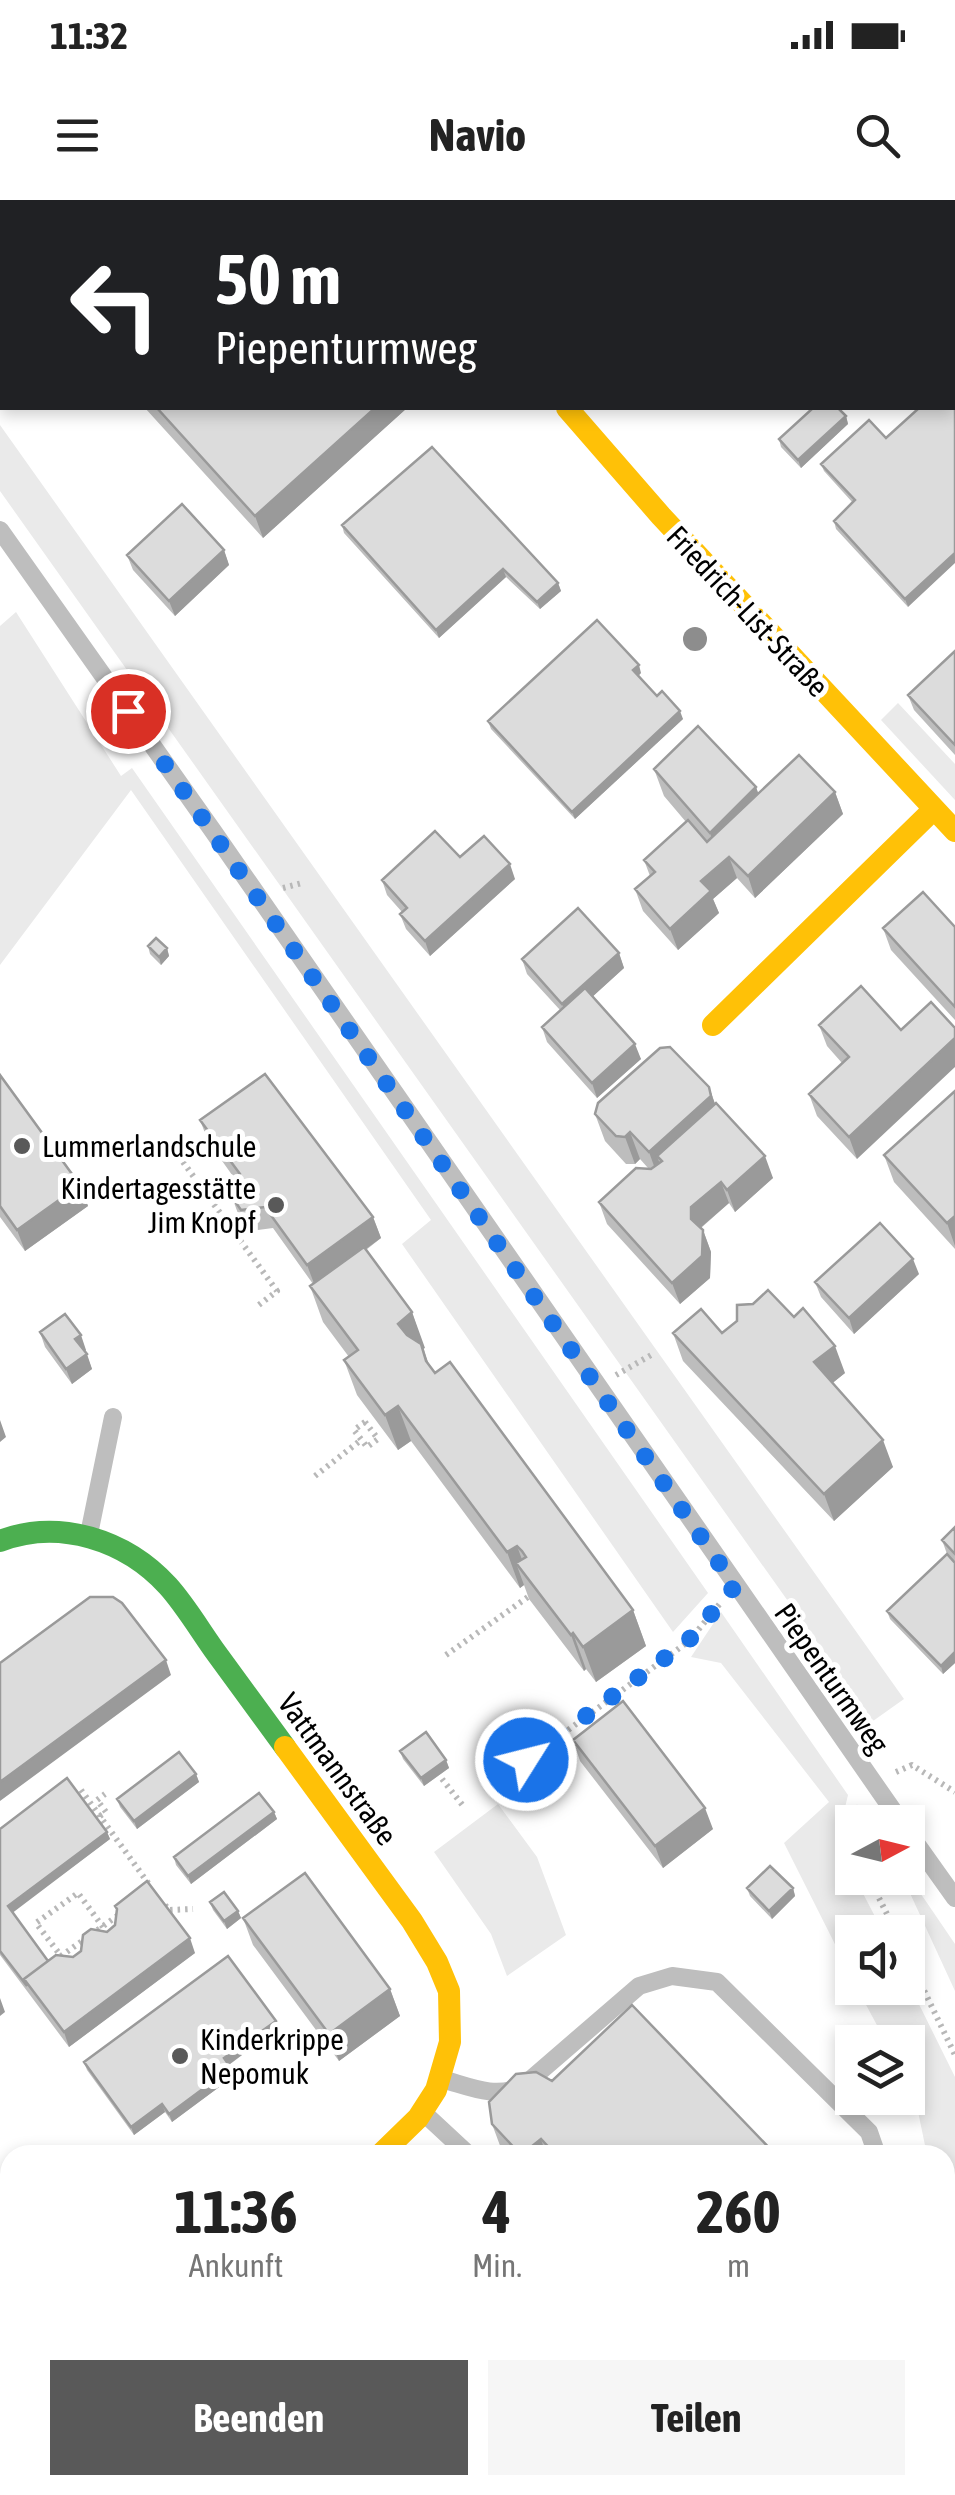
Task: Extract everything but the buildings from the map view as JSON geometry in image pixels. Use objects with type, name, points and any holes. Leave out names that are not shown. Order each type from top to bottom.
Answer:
[{"type":"street","name":"Friedrich-List-Straße","points":[[569,410],[661,516],[955,832]]},
{"type":"street","points":[[713,1025],[933,810]]},
{"type":"street","name":"Vattmannstraße","points":[[0,1541],[62,1531],[88,1534],[139,1560],[168,1586],[412,1922],[444,1976],[452,2027],[440,2078],[422,2113],[390,2145]]},
{"type":"lane","name":"Piepenturmweg","points":[[0,530],[889,1805]]},
{"type":"lane","points":[[88,1534],[114,1417]]},
{"type":"lane","points":[[925,1856],[955,1898]]},
{"type":"lane","points":[[440,2078],[489,2093],[505,2093],[522,2087],[639,1986],[672,1976],[717,1982],[870,2132],[874,2145]]},
{"type":"lane","points":[[422,2113],[458,2145]]},
{"type":"path","points":[[183,1162],[277,1292],[255,1308]]},
{"type":"path","points":[[598,1385],[653,1354]]},
{"type":"path","points":[[315,1476],[361,1440],[354,1430],[366,1422],[376,1428]]},
{"type":"path","points":[[526,1760],[688,1641],[735,1586]]},
{"type":"path","points":[[446,1654],[535,1592]]},
{"type":"path","points":[[871,1781],[912,1766],[955,1792]]},
{"type":"path","points":[[442,1780],[464,1807]]},
{"type":"path","points":[[81,1790],[154,1890],[141,1900]]},
{"type":"path","points":[[100,1816],[106,1812],[97,1800],[105,1794]]},
{"type":"path","points":[[103,1926],[78,1893],[36,1923],[61,1956],[103,1926],[128,1908]]},
{"type":"path","points":[[162,1900],[169,1910],[193,1909]]},
{"type":"path","points":[[925,1992],[955,2055]]},
{"type":"shaded area","points":[[0,425],[904,1699],[873,1721],[0,491]]},
{"type":"shaded area","points":[[16,612],[121,776],[132,768],[708,1593],[673,1632],[402,1244],[431,1220],[131,790],[0,965],[0,626]]},
{"type":"shaded area","points":[[898,703],[955,764],[955,800],[881,720]]},
{"type":"shaded area","points":[[721,1612],[848,1795],[846,1805],[835,1805],[835,1895],[864,1895],[874,1915],[835,1915],[835,1944],[784,1843],[829,1802],[721,1663],[691,1657]]},
{"type":"shaded area","points":[[498,1804],[537,1857],[566,1935],[507,1976],[491,1934],[434,1852]]},
{"type":"shaded area","points":[[911,1895],[922,1895],[955,1944],[955,1991],[925,1926],[925,1915],[920,1915]]},
{"type":"shaded area","points":[[866,2005],[919,2005],[955,2077],[955,2145],[925,2145],[919,2115],[925,2115],[925,2025],[877,2025]]},
{"type":"traffic: fast","points":[[0,1541],[22,1534],[68,1533],[112,1545],[132,1556],[181,1602],[285,1747]]},
{"type":"traffic: slow","points":[[569,410],[661,516],[955,831]]},
{"type":"traffic: slow","points":[[713,1025],[933,810]]},
{"type":"traffic: slow","points":[[285,1747],[412,1921],[449,1991],[450,2042],[436,2090],[418,2118],[390,2145]]},
{"type":"place","name":"Lummerlandschule","points":[[22,1146]]},
{"type":"place","name":"Kindertagesstätte Jim Knopf","points":[[276,1205]]},
{"type":"place","name":"Kinderkrippe Nepomuk","points":[[180,2056]]},
{"type":"route","points":[[128,711],[735,1586],[688,1641],[526,1760]]}]
